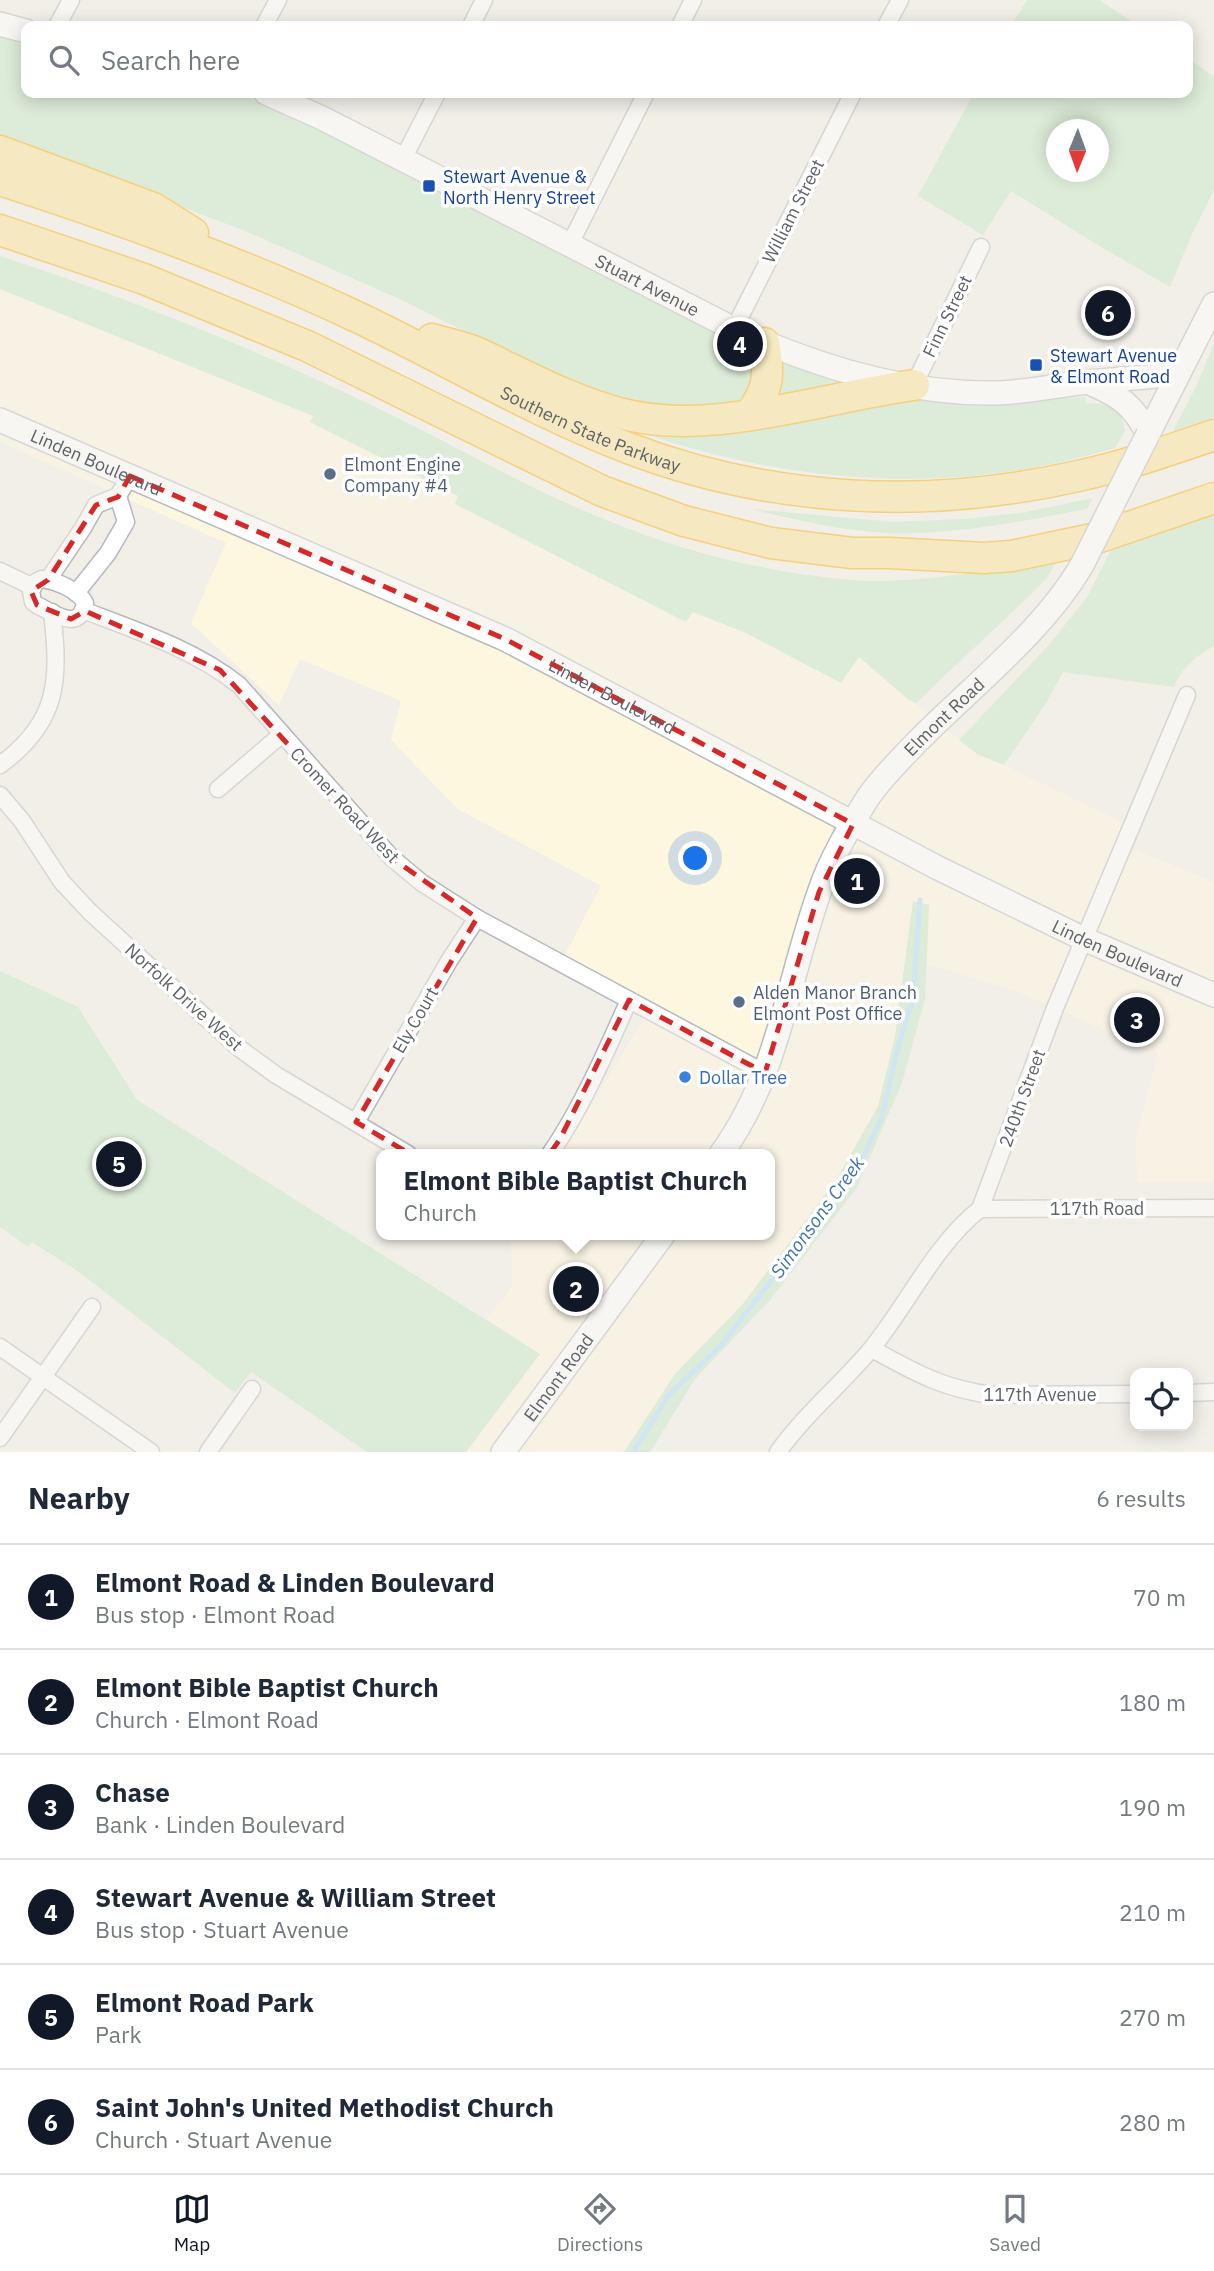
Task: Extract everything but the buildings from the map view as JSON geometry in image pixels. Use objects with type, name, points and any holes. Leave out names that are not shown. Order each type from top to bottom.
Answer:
[{"type":"highway","points":[[0,150],[153,208],[253,270]]},
{"type":"highway","name":"Southern State Parkway","points":[[0,180],[253,270],[626,447],[708,474],[783,490],[879,497],[993,491],[1081,476],[1214,435]]},
{"type":"highway","points":[[0,230],[144,279],[244,319],[362,372],[575,479],[657,512],[771,543],[823,551],[984,558],[1039,551],[1097,538],[1214,498]]},
{"type":"highway","points":[[359,318],[473,351],[591,404],[620,414],[650,419],[685,421],[750,415],[877,390],[914,386]]},
{"type":"highway","points":[[750,415],[763,396],[767,383],[764,343]]},
{"type":"highway","points":[[890,553],[981,543],[1061,530],[1133,510],[1214,480]]},
{"type":"main road","points":[[0,24],[21,30]]},
{"type":"main road","name":"Stuart Avenue","points":[[276,98],[403,159],[734,329],[764,343],[826,365],[914,386],[1002,393],[1087,382],[1147,379],[1179,373]]},
{"type":"main road","name":"Elmont Road","points":[[725,1149],[746,1117],[765,1073],[819,892],[836,853],[868,797],[886,774],[1039,622],[1067,590],[1082,565],[1149,422],[1179,373],[1214,304]]},
{"type":"main road","points":[[1087,382],[1125,401],[1149,422]]},
{"type":"main road","name":"Linden Boulevard","points":[[0,420],[505,639],[853,824],[1084,939],[1214,995]]},
{"type":"main road","name":"Elmont Road","points":[[503,1452],[659,1240]]},
{"type":"street","points":[[60,21],[71,0]]},
{"type":"street","points":[[267,21],[278,0]]},
{"type":"street","points":[[474,21],[484,0]]},
{"type":"street","points":[[682,21],[693,0]]},
{"type":"street","points":[[889,21],[900,0]]},
{"type":"street","points":[[403,159],[434,98]]},
{"type":"street","points":[[570,244],[643,98]]},
{"type":"street","name":"William Street","points":[[734,329],[850,98]]},
{"type":"street","name":"Finn Street","points":[[914,386],[981,247]]},
{"type":"street","points":[[48,580],[96,505],[118,496],[130,476]]},
{"type":"street","points":[[76,593],[108,553],[126,522],[118,496]]},
{"type":"street","points":[[0,571],[33,587]]},
{"type":"street","points":[[48,580],[76,593],[83,600],[83,610],[76,618],[71,619],[52,612],[33,602],[31,591],[36,582],[48,580]]},
{"type":"street","name":"Cromer Road West","points":[[83,610],[197,656],[239,685],[392,858],[422,883],[477,918],[765,1073]]},
{"type":"street","points":[[0,765],[33,735],[50,706],[55,682],[52,612]]},
{"type":"street","name":"240th Street","points":[[778,1452],[872,1349],[939,1254],[962,1225],[980,1209],[1055,1008],[1187,695]]},
{"type":"street","points":[[218,789],[281,735]]},
{"type":"street","name":"Norfolk Drive West","points":[[0,795],[22,821],[62,882],[100,921],[239,1048],[276,1075],[400,1149]]},
{"type":"street","name":"Ely Court","points":[[356,1122],[449,961],[477,918]]},
{"type":"street","points":[[553,1149],[606,1051],[629,1000]]},
{"type":"street","name":"117th Road","points":[[980,1209],[1214,1208]]},
{"type":"street","points":[[0,1438],[92,1307]]},
{"type":"street","points":[[0,1346],[151,1452]]},
{"type":"street","name":"117th Avenue","points":[[872,1349],[934,1382],[975,1394],[1130,1394]]},
{"type":"street","points":[[208,1452],[252,1389]]},
{"type":"street","points":[[1193,1393],[1214,1392]]},
{"type":"highlighted area","points":[[130,476],[505,639],[853,824],[819,892],[765,1073],[629,1000],[560,1139],[542,1165],[514,1185],[490,1190],[464,1186],[356,1122],[477,918],[392,858],[220,670],[85,611],[71,619],[37,605],[31,591],[48,580],[96,505],[118,497]]},
{"type":"shaded area","points":[[0,289],[313,416],[311,422],[459,496],[455,504],[686,622],[692,612],[746,633],[859,657],[977,754],[1128,825],[1121,844],[1214,882],[1214,1182],[1137,1182],[1136,1137],[1158,1054],[1016,991],[927,964],[929,905],[878,1106],[838,1177],[742,1305],[675,1374],[624,1452],[466,1452],[540,1354],[487,1319],[512,1286],[511,1240],[775,1240],[775,1149],[565,1149],[645,1017],[557,970],[601,886],[458,809],[391,740],[401,701],[300,659],[279,705],[191,623],[226,543],[0,442]]},
{"type":"green space","points":[[1027,0],[1099,0],[1131,21],[1014,21]]},
{"type":"green space","points":[[0,32],[21,37],[21,98],[251,98],[416,176],[744,343],[758,361],[746,404],[633,409],[395,297],[248,232],[0,138]]},
{"type":"green space","points":[[1193,62],[1214,77],[1214,190],[1170,287],[1011,191],[983,235],[918,196],[971,98],[1193,98]]},
{"type":"green space","points":[[0,256],[96,289],[238,345],[377,408],[577,508],[696,551],[789,572],[878,581],[956,575],[1059,557],[1047,578],[916,703],[859,657],[841,683],[746,633],[693,612],[686,622],[455,504],[458,496],[310,422],[313,416],[0,289]]},
{"type":"green space","points":[[1214,344],[1214,417],[1173,431],[1197,385]]},
{"type":"green space","points":[[776,360],[851,381],[775,401]]},
{"type":"green space","points":[[1085,397],[1086,404],[1108,405],[1121,416],[1125,431],[1115,448],[1037,467],[978,475],[884,478],[790,470],[697,450],[651,436],[652,428],[901,398],[1013,402]]},
{"type":"green space","points":[[1093,498],[1087,509],[988,526],[913,533],[871,532],[837,527],[752,509],[894,522],[965,519],[1026,512]]},
{"type":"green space","points":[[1214,507],[1214,646],[1190,663],[1174,687],[1063,672],[1046,703],[1004,765],[977,754],[959,740],[1049,645],[1086,599],[1116,540]]},
{"type":"green space","points":[[913,901],[929,905],[925,999],[902,1083],[856,1189],[770,1300],[695,1379],[650,1452],[624,1452],[675,1374],[742,1305],[838,1177],[878,1106],[895,1036]]},
{"type":"green space","points":[[0,971],[78,1007],[137,1100],[540,1354],[466,1452],[367,1452],[251,1372],[235,1393],[79,1272],[32,1242],[28,1247],[0,1227]]},
{"type":"waterway","name":"Simonsons Creek","points":[[633,1452],[668,1396],[722,1344],[856,1172],[882,1117],[897,1051],[913,998],[920,900]]},
{"type":"place","name":"Stewart Avenue & North Henry Street","points":[[429,186]]},
{"type":"place","name":"Saint John's United Methodist Church","points":[[1108,313]]},
{"type":"place","name":"Stewart Avenue & William Street","points":[[740,344]]},
{"type":"place","name":"Stewart Avenue & Elmont Road","points":[[1036,365]]},
{"type":"place","name":"Elmont Engine Company #4","points":[[330,474]]},
{"type":"place","name":"Elmont Road & Linden Boulevard","points":[[857,881]]},
{"type":"place","name":"Alden Manor Branch Elmont Post Office","points":[[739,1002]]},
{"type":"place","name":"Chase","points":[[1137,1020]]},
{"type":"place","name":"Dollar Tree","points":[[685,1077]]},
{"type":"place","name":"Elmont Road Park","points":[[119,1164]]},
{"type":"place","name":"Elmont Bible Baptist Church","points":[[576,1289]]}]
